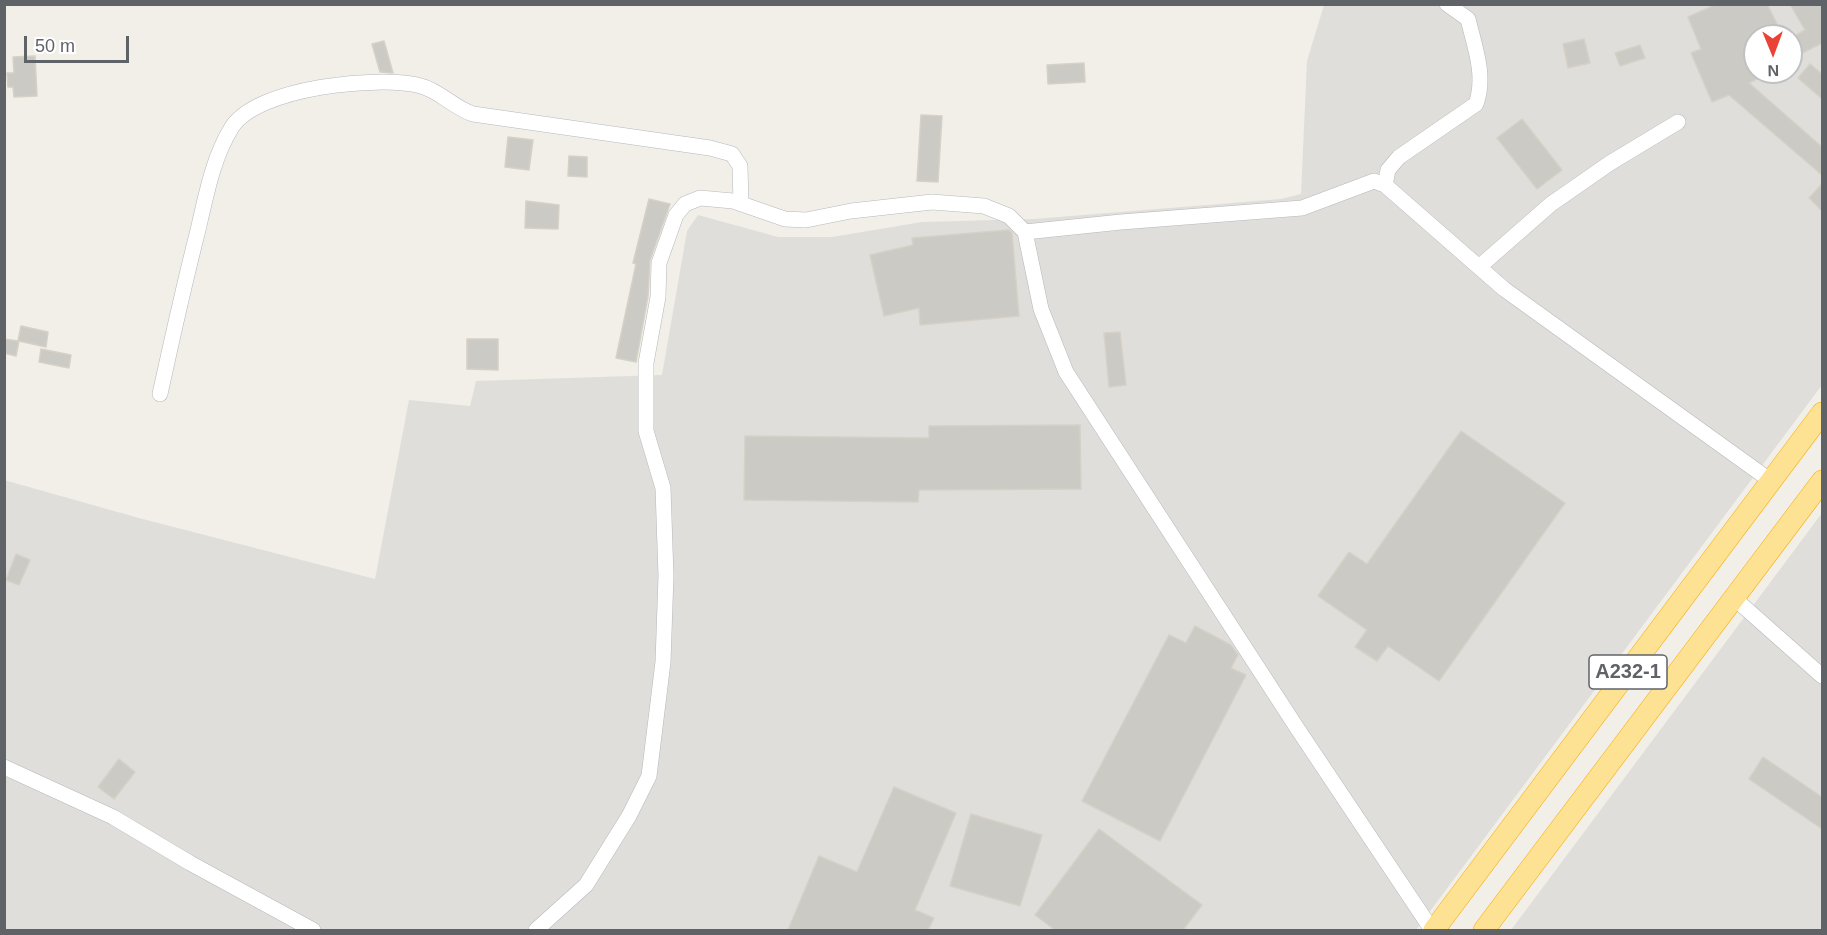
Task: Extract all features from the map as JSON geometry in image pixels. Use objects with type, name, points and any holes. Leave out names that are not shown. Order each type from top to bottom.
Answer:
[{"type":"highway","name":"A232-1","points":[[1433,930],[1822,413]]},
{"type":"highway","name":"A232-1","points":[[1484,930],[1822,481]]},
{"type":"street","points":[[1385,184],[1388,170],[1399,157],[1476,104],[1481,90],[1480,74],[1468,19],[1447,4]]},
{"type":"street","points":[[160,394],[211,177],[233,126],[250,111],[283,95],[341,84],[404,82],[425,87],[458,110],[473,114],[710,148],[732,154],[740,166],[741,204]]},
{"type":"street","points":[[1479,267],[1551,204],[1610,162],[1677,122]]},
{"type":"street","points":[[1025,232],[1302,208],[1374,181],[1385,184],[1504,289],[1771,481]]},
{"type":"street","points":[[536,930],[586,885],[630,816],[649,776],[663,662],[666,576],[663,488],[646,431],[646,363],[658,297],[660,263],[676,215],[685,204],[700,198],[741,204],[785,219],[806,220],[850,211],[932,202],[984,206],[1009,216],[1025,232],[1041,309],[1066,372],[1297,728],[1433,930]]},
{"type":"street","points":[[1734,598],[1822,676]]},
{"type":"street","points":[[4,767],[113,817],[190,863],[313,930]]},
{"type":"shaded area","points":[[1324,5],[1822,5],[1822,385],[1416,930],[5,930],[4,480],[139,518],[375,579],[409,400],[470,406],[476,381],[662,375],[687,231],[698,215],[778,237],[832,237],[922,222],[1034,219],[1281,199],[1301,194],[1307,61]]},
{"type":"shaded area","points":[[1822,513],[1822,930],[1511,930]]},
{"type":"building","points":[[1717,4],[1767,4],[1777,24],[1743,24],[1743,84],[1750,84],[1822,147],[1822,175],[1729,95],[1712,102],[1691,53],[1701,49],[1688,17]]},
{"type":"building","points":[[1790,4],[1822,4],[1822,43],[1803,53],[1803,31],[1805,30]]},
{"type":"building","points":[[1584,39],[1590,63],[1568,68],[1563,44]]},
{"type":"building","points":[[384,41],[393,73],[380,72],[372,44]]},
{"type":"building","points":[[1640,45],[1645,58],[1620,66],[1615,53]]},
{"type":"building","points":[[35,56],[37,96],[14,97],[13,87],[8,87],[7,73],[14,73],[13,57]]},
{"type":"building","points":[[1084,63],[1085,82],[1048,84],[1047,65]]},
{"type":"building","points":[[1810,64],[1822,74],[1822,99],[1803,82],[1803,72]]},
{"type":"building","points":[[921,115],[942,116],[938,182],[917,181]]},
{"type":"building","points":[[1522,119],[1562,170],[1537,189],[1497,138]]},
{"type":"building","points":[[508,137],[533,140],[529,170],[505,167]]},
{"type":"building","points":[[569,156],[587,157],[587,177],[568,176]]},
{"type":"building","points":[[1822,184],[1822,211],[1809,198]]},
{"type":"building","points":[[649,199],[670,204],[650,260],[648,296],[636,362],[616,358],[636,264],[633,263]]},
{"type":"building","points":[[526,201],[559,205],[558,229],[525,228]]},
{"type":"building","points":[[1009,230],[1012,233],[1019,316],[920,325],[919,308],[884,316],[870,255],[913,245],[912,238]]},
{"type":"building","points":[[21,326],[48,332],[46,347],[19,341],[16,356],[4,353],[4,339],[18,341]]},
{"type":"building","points":[[1120,332],[1126,385],[1109,387],[1104,333]]},
{"type":"building","points":[[467,339],[498,339],[498,370],[467,369]]},
{"type":"building","points":[[41,349],[71,355],[69,368],[39,362]]},
{"type":"building","points":[[1080,425],[1081,489],[919,490],[918,502],[744,500],[745,436],[929,438],[929,426]]},
{"type":"building","points":[[1461,431],[1565,503],[1439,681],[1388,646],[1377,661],[1355,647],[1367,630],[1318,596],[1349,552],[1367,564]]},
{"type":"building","points":[[16,554],[30,560],[19,585],[6,580]]},
{"type":"building","points":[[1195,626],[1231,645],[1238,655],[1231,668],[1246,675],[1160,841],[1082,801],[1169,635],[1186,643]]},
{"type":"building","points":[[1763,757],[1822,797],[1822,829],[1749,779]]},
{"type":"building","points":[[119,759],[135,772],[114,799],[98,787]]},
{"type":"building","points":[[894,787],[956,813],[915,910],[934,918],[928,930],[788,930],[819,856],[857,872]]},
{"type":"building","points":[[971,814],[1042,835],[1020,906],[950,886]]},
{"type":"building","points":[[1099,829],[1202,905],[1183,930],[1055,930],[1035,915]]}]
